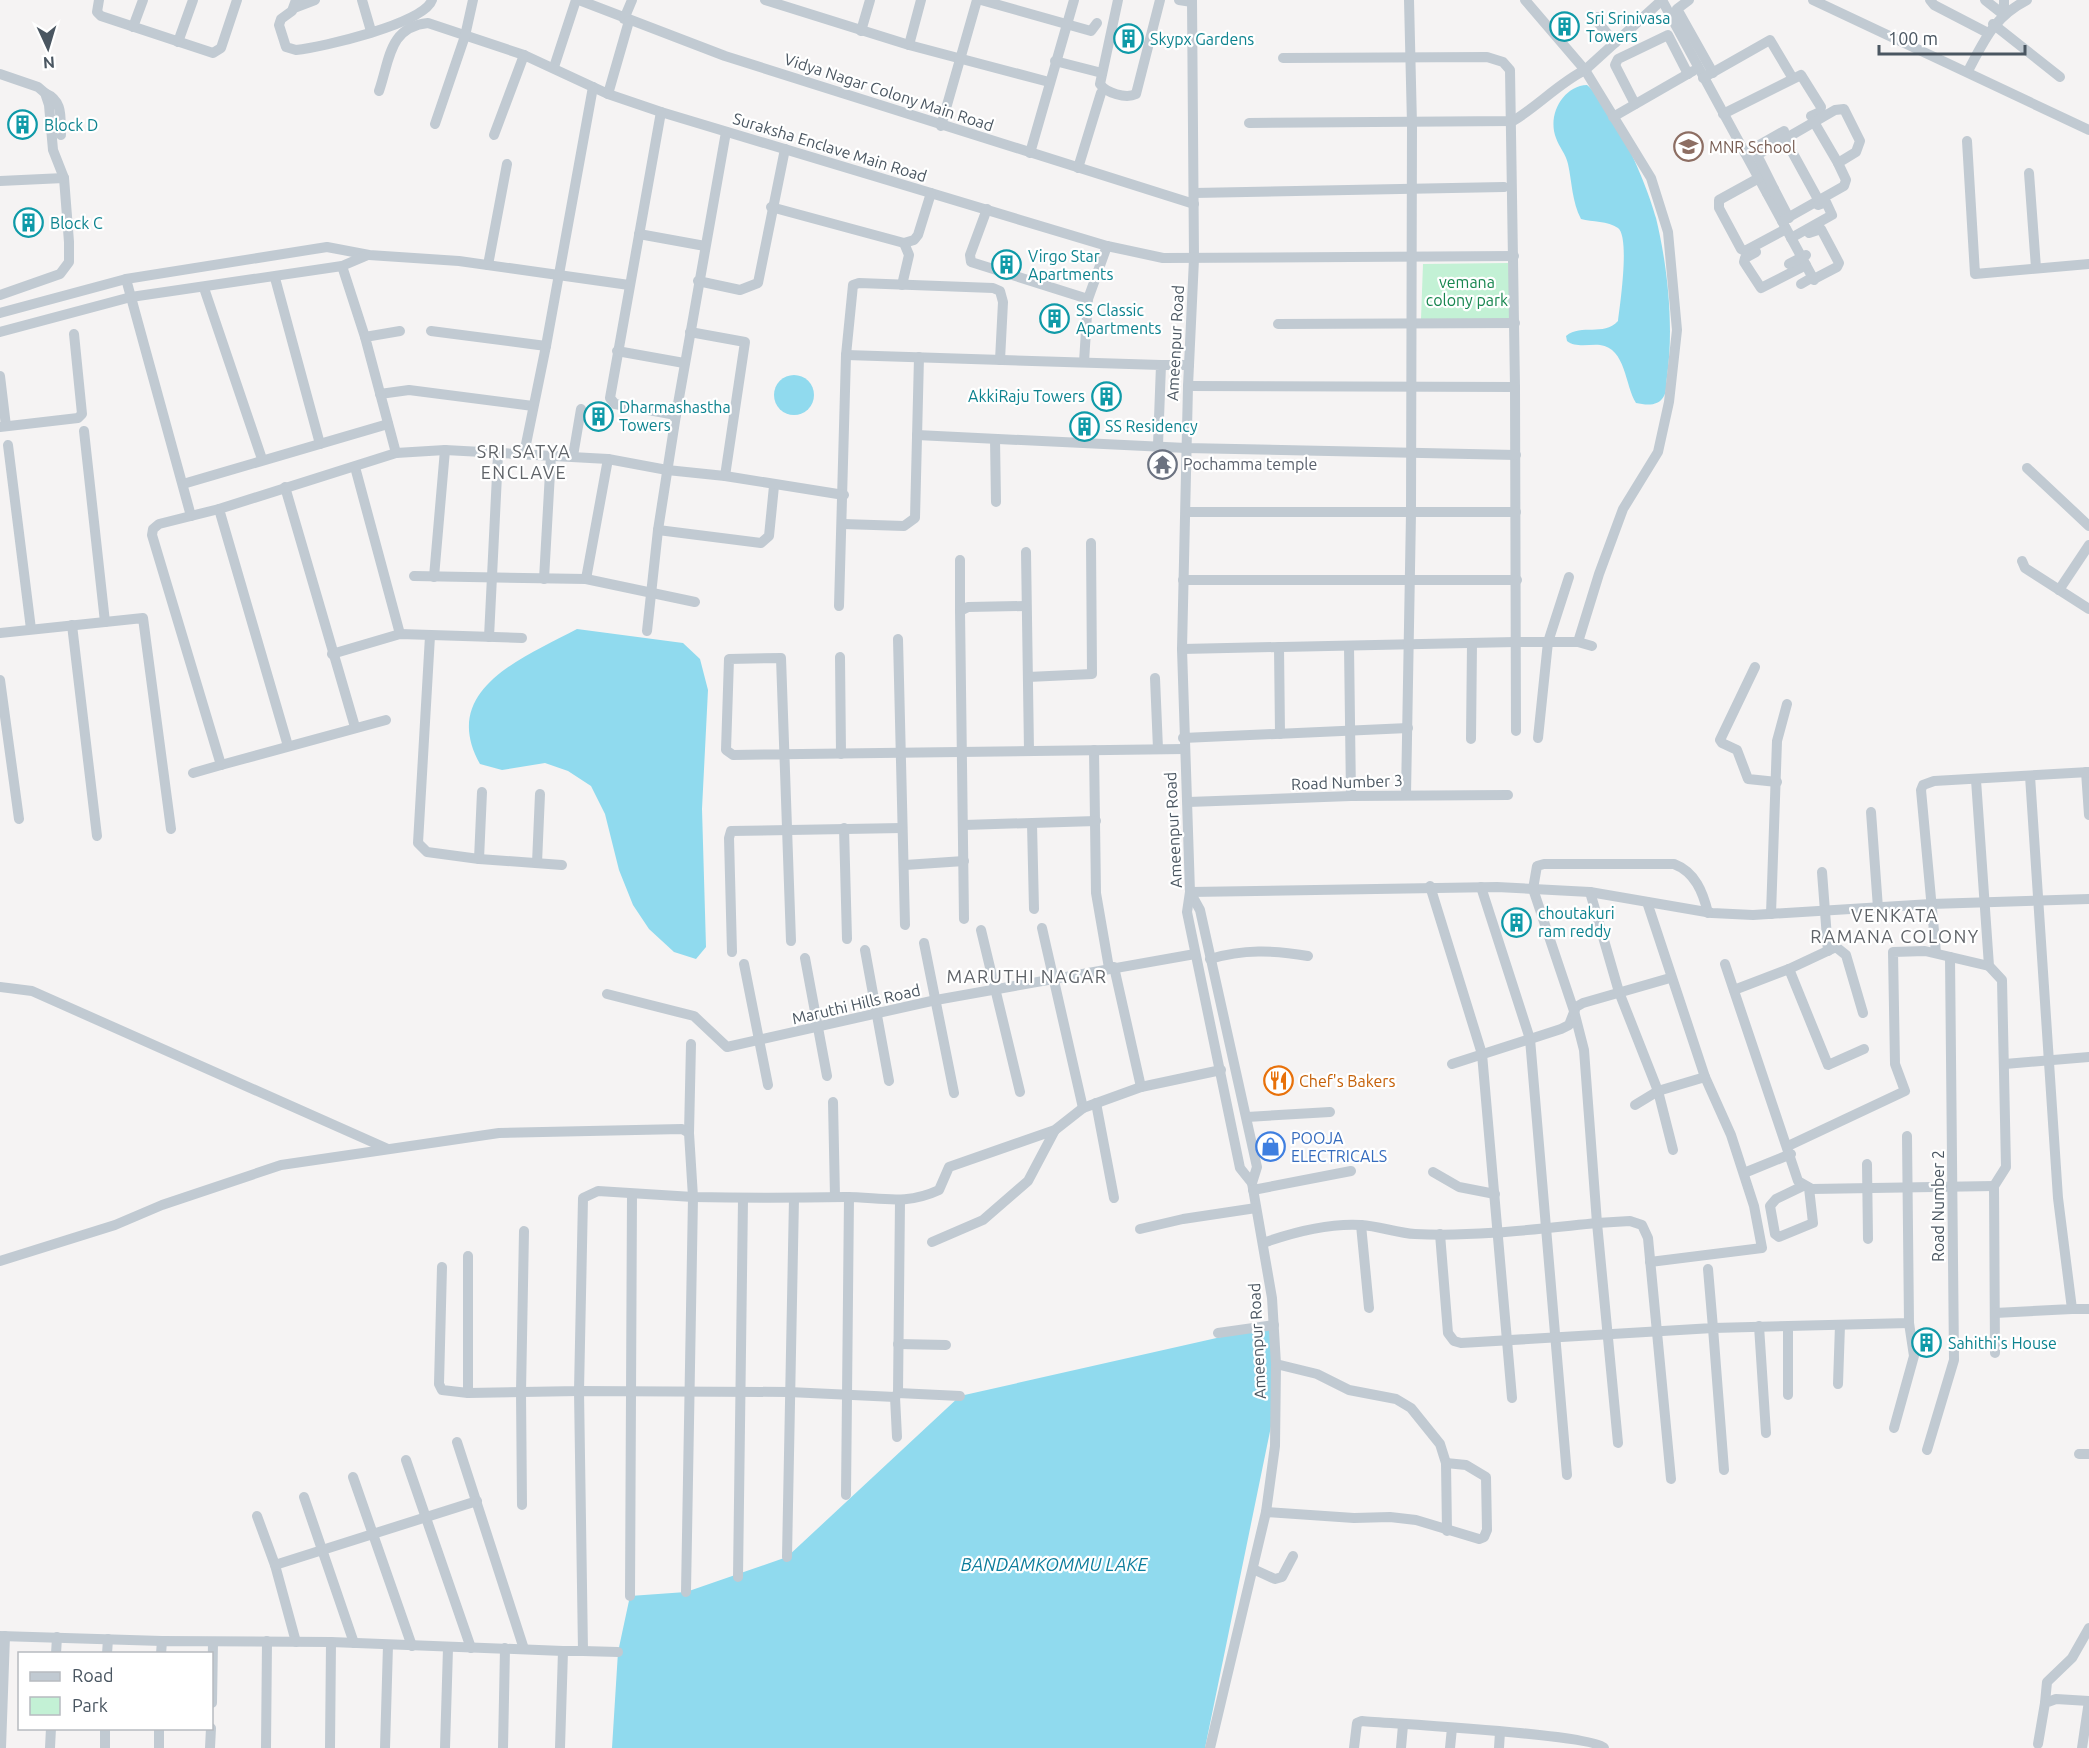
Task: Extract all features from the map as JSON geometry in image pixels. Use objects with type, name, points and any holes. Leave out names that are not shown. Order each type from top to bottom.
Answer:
[{"type":"street","points":[[99,0],[98,14],[209,53],[219,50],[237,0]]},
{"type":"street","points":[[133,27],[142,0]]},
{"type":"street","points":[[178,42],[193,0]]},
{"type":"street","points":[[315,0],[295,4],[281,19],[279,25],[284,44],[292,50],[371,31],[396,30],[428,7],[432,0]]},
{"type":"street","points":[[362,0],[371,31]]},
{"type":"street","points":[[435,124],[465,36],[473,0]]},
{"type":"street","points":[[554,67],[578,0]]},
{"type":"street","name":"Vidya Nagar Colony Main Road","points":[[578,0],[725,56],[941,126],[1078,168],[1194,198],[1504,188]]},
{"type":"street","points":[[608,94],[632,0]]},
{"type":"street","points":[[765,0],[909,45],[1049,82]]},
{"type":"street","points":[[861,31],[870,0]]},
{"type":"street","points":[[909,45],[921,0]]},
{"type":"street","points":[[941,126],[976,0]]},
{"type":"street","points":[[981,0],[1091,31],[1097,23]]},
{"type":"street","points":[[1030,153],[1074,0]]},
{"type":"street","points":[[1118,0],[1100,84],[1104,89],[1129,97],[1136,94],[1160,0]]},
{"type":"street","points":[[1179,0],[1192,1]]},
{"type":"street","points":[[1406,795],[1410,646],[1412,256],[1409,0]]},
{"type":"street","points":[[1525,0],[1585,70],[1651,178],[1668,232],[1677,330],[1669,402],[1658,452],[1623,509],[1599,574],[1578,642]]},
{"type":"street","points":[[1249,123],[1412,124],[1513,121],[1536,107],[1572,77],[1585,70],[1615,43],[1647,5],[1662,0],[1705,73]]},
{"type":"street","points":[[1689,0],[1677,9],[1723,114],[1745,153],[1755,163],[1815,278]]},
{"type":"street","points":[[1813,0],[1968,71],[2089,130]]},
{"type":"street","points":[[1930,0],[1934,5],[1991,29],[2060,77]]},
{"type":"street","points":[[1985,0],[2004,15]]},
{"type":"street","points":[[2004,0],[2004,15]]},
{"type":"street","points":[[1968,71],[1991,29],[2004,15],[2027,0]]},
{"type":"street","name":"Ameenpur Road","points":[[1192,1],[1194,260],[1186,448],[1182,649],[1183,743],[1188,802],[1190,892],[1200,910],[1257,1167],[1252,1187],[1263,1243],[1274,1325],[1276,1364],[1275,1446],[1266,1512],[1210,1748]]},
{"type":"street","points":[[1598,16],[1596,20],[1615,43]]},
{"type":"street","name":"Suraksha Enclave Main Road","points":[[396,30],[429,23],[524,55],[608,94],[661,112],[1107,246],[1163,258],[1194,260],[1514,256]]},
{"type":"street","points":[[379,91],[396,30]]},
{"type":"street","points":[[1635,104],[1615,65],[1618,59],[1668,35],[1688,74]]},
{"type":"street","points":[[1613,117],[1688,74],[1705,73],[1770,40],[1792,77]]},
{"type":"street","points":[[494,135],[524,55]]},
{"type":"street","points":[[1283,58],[1487,57],[1503,62],[1510,70],[1513,121],[1515,323],[1516,731]]},
{"type":"street","points":[[1055,61],[1102,73]]},
{"type":"street","points":[[0,74],[27,83],[56,99],[60,106],[61,135]]},
{"type":"street","points":[[1723,114],[1792,77],[1801,75],[1806,79],[1821,109],[1745,153]]},
{"type":"street","points":[[524,454],[560,274],[593,87]]},
{"type":"street","points":[[0,295],[52,278],[66,270],[69,243],[64,178],[53,150],[49,105],[45,93]]},
{"type":"street","points":[[1078,168],[1101,93]]},
{"type":"street","points":[[1770,191],[1759,178],[1755,163],[1757,155],[1840,108],[1844,109],[1860,141],[1856,152],[1838,163]]},
{"type":"street","points":[[661,112],[610,398],[615,404],[676,415]]},
{"type":"street","points":[[1805,259],[1761,288],[1745,264],[1745,258],[1790,230],[1819,201],[1844,186],[1846,180],[1814,122]]},
{"type":"street","points":[[647,631],[667,470],[698,281],[726,132]]},
{"type":"street","points":[[1785,139],[1819,201]]},
{"type":"street","points":[[1967,141],[1975,274],[2089,264]]},
{"type":"street","points":[[698,281],[740,290],[758,283],[771,207],[785,149]]},
{"type":"street","points":[[488,265],[507,164]]},
{"type":"street","points":[[2029,173],[2036,268]]},
{"type":"street","points":[[0,181],[64,178]]},
{"type":"street","points":[[1759,178],[1719,200],[1719,207],[1741,249],[1745,251],[1790,230],[1819,228],[1822,230],[1839,264],[1801,284]]},
{"type":"street","points":[[771,207],[904,243],[914,240],[918,235],[931,193]]},
{"type":"street","points":[[987,209],[970,255],[971,262],[1088,299]]},
{"type":"street","points":[[639,234],[705,246]]},
{"type":"street","points":[[902,285],[909,255],[904,243]]},
{"type":"street","points":[[1084,362],[1088,299],[1107,246]]},
{"type":"street","points":[[0,313],[126,279],[327,247],[369,255],[488,265],[629,285]]},
{"type":"street","points":[[0,332],[131,297],[342,267],[369,255]]},
{"type":"street","points":[[1789,264],[1805,259]]},
{"type":"street","points":[[342,267],[365,337],[396,453]]},
{"type":"street","points":[[275,278],[320,444]]},
{"type":"street","points":[[126,279],[191,516]]},
{"type":"street","points":[[838,606],[844,495],[846,355],[853,285],[859,283],[993,288],[1000,291],[1003,302],[1000,360]]},
{"type":"street","points":[[204,288],[262,459]]},
{"type":"street","points":[[1278,324],[1515,323]]},
{"type":"street","points":[[365,337],[400,331]]},
{"type":"street","points":[[431,331],[546,346]]},
{"type":"street","points":[[690,332],[745,342],[725,476]]},
{"type":"street","points":[[0,376],[3,427],[78,418],[82,414],[74,334]]},
{"type":"street","points":[[617,351],[684,363]]},
{"type":"street","points":[[846,355],[1189,365]]},
{"type":"street","points":[[843,524],[904,526],[915,518],[919,357]]},
{"type":"street","points":[[1158,445],[1161,365]]},
{"type":"street","points":[[1188,386],[1515,387]]},
{"type":"street","points":[[380,394],[409,390],[533,406]]},
{"type":"street","points":[[573,456],[581,409]]},
{"type":"street","points":[[183,484],[262,459],[388,424]]},
{"type":"street","points":[[84,431],[105,621]]},
{"type":"street","points":[[917,435],[1186,448],[1516,455]]},
{"type":"street","points":[[995,439],[996,502]]},
{"type":"street","points":[[8,444],[31,629]]},
{"type":"street","points":[[221,765],[152,535],[153,529],[159,524],[219,508],[396,453],[445,450],[608,459],[667,470],[725,476],[774,486],[844,495]]},
{"type":"street","points":[[434,577],[445,450]]},
{"type":"street","points":[[489,637],[498,454]]},
{"type":"street","points":[[544,579],[551,455]]},
{"type":"street","points":[[586,579],[608,459]]},
{"type":"street","points":[[355,466],[400,634]]},
{"type":"street","points":[[2027,468],[2089,526]]},
{"type":"street","points":[[658,530],[761,543],[769,536],[774,486]]},
{"type":"street","points":[[285,487],[355,728]]},
{"type":"street","points":[[219,508],[288,746]]},
{"type":"street","points":[[1186,512],[1516,512]]},
{"type":"street","points":[[1028,677],[1092,674],[1091,543]]},
{"type":"street","points":[[2059,590],[2089,545]]},
{"type":"street","points":[[1026,552],[1025,606],[1029,751]]},
{"type":"street","points":[[960,560],[964,919]]},
{"type":"street","points":[[2022,561],[2025,568],[2089,609]]},
{"type":"street","points":[[414,576],[586,579],[695,602]]},
{"type":"street","points":[[1538,738],[1548,642],[1569,577]]},
{"type":"street","points":[[1183,580],[1517,580]]},
{"type":"street","points":[[960,611],[968,607],[1025,606]]},
{"type":"street","points":[[0,633],[143,618],[171,829]]},
{"type":"street","points":[[72,625],[97,836]]},
{"type":"street","points":[[332,654],[400,634],[522,638]]},
{"type":"street","points":[[430,636],[418,843],[427,852],[479,859],[562,865]]},
{"type":"street","points":[[898,639],[905,925]]},
{"type":"street","points":[[1182,649],[1515,642],[1578,642],[1592,646]]},
{"type":"street","points":[[1471,739],[1472,643]]},
{"type":"street","points":[[1349,646],[1351,796]]},
{"type":"street","points":[[1279,647],[1280,734]]},
{"type":"street","points":[[840,657],[841,754]]},
{"type":"street","points":[[791,941],[788,829],[784,755],[781,658],[729,659],[726,750],[733,755],[784,755],[1158,749],[1183,743],[1280,734],[1408,728]]},
{"type":"street","points":[[1755,667],[1720,740],[1737,750],[1748,780],[1777,782]]},
{"type":"street","points":[[1155,678],[1158,749]]},
{"type":"street","points":[[0,680],[5,761],[19,819]]},
{"type":"street","points":[[1771,914],[1778,734],[1787,704]]},
{"type":"street","points":[[193,773],[386,720]]},
{"type":"street","points":[[1094,750],[1096,893],[1141,1088]]},
{"type":"street","points":[[1936,953],[1921,790],[1927,783],[2088,772],[2089,815]]},
{"type":"street","points":[[2030,776],[2058,1198],[2072,1309]]},
{"type":"street","points":[[1976,780],[1989,966]]},
{"type":"street","points":[[479,859],[482,792]]},
{"type":"street","points":[[537,863],[540,794]]},
{"type":"street","name":"Road Number 3","points":[[1188,802],[1351,796],[1508,795]]},
{"type":"street","points":[[1870,812],[1878,908]]},
{"type":"street","points":[[964,825],[1096,821]]},
{"type":"street","points":[[1032,824],[1034,909]]},
{"type":"street","points":[[844,828],[847,939]]},
{"type":"street","points":[[732,952],[729,834],[734,830],[902,828]]},
{"type":"street","points":[[904,865],[964,861]]},
{"type":"street","points":[[1618,1443],[1597,1223],[1584,1050],[1574,1011],[1533,889],[1535,870],[1537,866],[1544,864],[1674,864],[1682,867],[1695,879],[1704,895],[1708,913]]},
{"type":"street","points":[[1822,872],[1828,951]]},
{"type":"street","points":[[1351,1172],[1252,1187],[1240,1168],[1186,912],[1190,892],[1430,886],[1481,887],[1590,892],[1708,913],[1771,914],[1931,904],[2089,899]]},
{"type":"street","points":[[1430,886],[1482,1054],[1512,1398]]},
{"type":"street","points":[[1481,887],[1530,1039],[1567,1475]]},
{"type":"street","points":[[1590,892],[1619,992],[1658,1091],[1673,1150]]},
{"type":"street","points":[[1647,902],[1670,978],[1706,1077],[1731,1135],[1754,1206],[1762,1248],[1650,1262]]},
{"type":"street","points":[[1042,928],[1083,1108]]},
{"type":"street","points":[[981,930],[1020,1092]]},
{"type":"street","points":[[924,943],[954,1093]]},
{"type":"street","points":[[1734,990],[1789,969],[1836,947],[1846,955],[1863,1013]]},
{"type":"street","points":[[865,950],[889,1081]]},
{"type":"street","points":[[1210,959],[1233,952],[1262,951],[1308,956]]},
{"type":"street","points":[[1743,1173],[1905,1091],[1895,1064],[1892,954],[1896,951],[1936,953],[1989,966],[2002,980],[2005,1064],[2006,1167],[1994,1186],[1995,1353]]},
{"type":"street","name":"Maruthi Hills Road","points":[[607,994],[694,1016],[727,1047],[876,1016],[936,1000],[1195,954]]},
{"type":"street","name":"Road Number 2","points":[[1927,1450],[1954,1360],[1950,957]]},
{"type":"street","points":[[805,958],[827,1076]]},
{"type":"street","points":[[744,964],[768,1085]]},
{"type":"street","points":[[1725,964],[1798,1181],[1806,1187],[1813,1223],[1779,1238],[1775,1234],[1770,1206],[1776,1199],[1806,1187],[1994,1186]]},
{"type":"street","points":[[1789,969],[1828,1065],[1864,1048]]},
{"type":"street","points":[[1452,1064],[1569,1025],[1574,1011],[1583,1003],[1670,978]]},
{"type":"street","points":[[0,987],[32,991],[388,1149]]},
{"type":"street","points":[[686,1592],[693,1197],[689,1133],[691,1044]]},
{"type":"street","points":[[2005,1064],[2089,1057]]},
{"type":"street","points":[[583,1651],[579,1391],[583,1198],[598,1191],[743,1199],[849,1197],[900,1201],[924,1197],[939,1190],[949,1167],[1055,1130],[1083,1108],[1141,1088],[1221,1070]]},
{"type":"street","points":[[1635,1104],[1658,1091],[1706,1077]]},
{"type":"street","points":[[833,1102],[835,1197]]},
{"type":"street","points":[[1096,1103],[1114,1198]]},
{"type":"street","points":[[1229,1110],[1330,1112]]},
{"type":"street","points":[[0,1261],[115,1225],[162,1205],[282,1165],[499,1133],[682,1129],[689,1133]]},
{"type":"street","points":[[932,1242],[983,1220],[1028,1181],[1055,1130]]},
{"type":"street","points":[[1894,1428],[1914,1356],[1909,1323],[1907,1136]]},
{"type":"street","points":[[1867,1164],[1868,1239]]},
{"type":"street","points":[[1433,1172],[1459,1186],[1495,1194]]},
{"type":"street","points":[[630,1596],[632,1194]]},
{"type":"street","points":[[846,1495],[844,1395],[849,1197]]},
{"type":"street","points":[[787,1557],[794,1198]]},
{"type":"street","points":[[738,1576],[743,1199]]},
{"type":"street","points":[[897,1437],[900,1201]]},
{"type":"street","points":[[1140,1229],[1184,1219],[1256,1208]]},
{"type":"street","points":[[1263,1243],[1297,1232],[1332,1226],[1361,1225],[1414,1234],[1440,1234],[1498,1233],[1630,1221],[1642,1225],[1648,1238],[1671,1479]]},
{"type":"street","points":[[1361,1225],[1369,1308]]},
{"type":"street","points":[[522,1505],[521,1392],[524,1231]]},
{"type":"street","points":[[1440,1234],[1448,1333],[1454,1341],[1461,1343],[1555,1338],[1608,1332],[1909,1323]]},
{"type":"street","points":[[468,1256],[468,1393]]},
{"type":"street","points":[[442,1267],[439,1384],[447,1392],[690,1391],[960,1396]]},
{"type":"street","points":[[1708,1269],[1724,1470]]},
{"type":"street","points":[[1995,1313],[2089,1309]]},
{"type":"street","points":[[1218,1333],[1274,1325]]},
{"type":"street","points":[[1838,1384],[1840,1325]]},
{"type":"street","points":[[1759,1326],[1766,1433]]},
{"type":"street","points":[[1788,1327],[1788,1395]]},
{"type":"street","points":[[898,1344],[946,1345]]},
{"type":"street","points":[[1276,1364],[1317,1374],[1349,1390],[1396,1399],[1411,1408],[1428,1426],[1440,1444],[1446,1463],[1447,1531]]},
{"type":"street","points":[[457,1442],[524,1649]]},
{"type":"street","points":[[406,1460],[471,1648]]},
{"type":"street","points":[[1266,1512],[1354,1518],[1390,1517],[1416,1520],[1479,1539],[1484,1537],[1487,1530],[1488,1481],[1476,1469],[1466,1465],[1446,1463]]},
{"type":"street","points":[[352,1477],[374,1533],[412,1646]]},
{"type":"street","points":[[304,1497],[354,1643]]},
{"type":"street","points":[[274,1565],[477,1501]]},
{"type":"street","points":[[257,1516],[296,1642]]},
{"type":"street","points":[[1253,1569],[1275,1579],[1282,1577],[1293,1556]]},
{"type":"street","points":[[2038,1744],[2047,1682],[2072,1658],[2089,1628]]},
{"type":"street","points":[[1,1748],[2,1636],[213,1642],[332,1642],[448,1648],[618,1652]]},
{"type":"street","points":[[56,1652],[57,1638]]},
{"type":"street","points":[[107,1652],[108,1640]]},
{"type":"street","points":[[161,1652],[162,1641]]},
{"type":"street","points":[[266,1748],[267,1641]]},
{"type":"street","points":[[213,1642],[213,1652]]},
{"type":"street","points":[[330,1748],[332,1642]]},
{"type":"street","points":[[386,1748],[388,1645]]},
{"type":"street","points":[[445,1748],[448,1648]]},
{"type":"street","points":[[503,1748],[505,1648]]},
{"type":"street","points":[[560,1748],[563,1651]]},
{"type":"street","points":[[2045,1703],[2056,1699],[2089,1701],[2082,1748]]},
{"type":"street","points":[[1354,1748],[1357,1723],[1500,1732],[1558,1742],[1598,1743],[1604,1748]]},
{"type":"street","points":[[1401,1748],[1403,1725]]},
{"type":"street","points":[[1450,1748],[1452,1728]]},
{"type":"street","points":[[50,1748],[51,1730]]},
{"type":"street","points":[[105,1730],[105,1748]]},
{"type":"street","points":[[159,1730],[159,1748]]},
{"type":"street","points":[[210,1748],[211,1730]]},
{"type":"street","points":[[1499,1748],[1500,1732]]},
{"type":"green space","name":"vemana colony park","points":[[1508,263],[1513,319],[1421,319],[1423,264]]},
{"type":"water","points":[[1587,85],[1608,110],[1628,147],[1652,203],[1660,237],[1667,277],[1670,338],[1665,394],[1661,400],[1652,404],[1636,403],[1620,360],[1609,348],[1600,345],[1574,344],[1567,341],[1566,336],[1572,332],[1606,328],[1618,321],[1623,272],[1622,234],[1618,228],[1610,224],[1581,219],[1574,199],[1567,160],[1557,141],[1554,129],[1556,111],[1564,96],[1571,90]]},
{"type":"water","points":[[794,375],[802,376],[808,381],[813,387],[813,403],[808,409],[802,414],[794,415],[786,414],[780,409],[775,403],[774,395],[775,387],[780,381],[786,376]]},
{"type":"water","points":[[577,629],[683,643],[700,659],[708,690],[702,809],[706,947],[696,959],[674,952],[649,929],[633,905],[619,870],[605,814],[591,786],[568,771],[545,763],[502,770],[480,764],[470,738],[470,715],[479,696],[493,679],[512,664]]},
{"type":"water","name":"BANDAMKOMMU LAKE","points":[[1274,1325],[1275,1407],[1205,1748],[612,1748],[618,1652],[630,1596],[686,1592],[787,1557],[960,1396]]},
{"type":"place","name":"Sri Srinivasa Towers","points":[[1565,27]]},
{"type":"place","name":"Skypx Gardens","points":[[1129,39]]},
{"type":"place","name":"Block D","points":[[23,125]]},
{"type":"place","name":"MNR School","points":[[1688,147]]},
{"type":"place","name":"Block C","points":[[29,223]]},
{"type":"place","name":"Virgo Star Apartments","points":[[1007,265]]},
{"type":"place","name":"SS Classic Apartments","points":[[1055,319]]},
{"type":"place","name":"AkkiRaju Towers","points":[[1106,396]]},
{"type":"place","name":"Dharmashastha Towers","points":[[598,416]]},
{"type":"place","name":"SS Residency","points":[[1084,426]]},
{"type":"place","name":"Pochamma temple","points":[[1162,464]]},
{"type":"place","name":"choutakuri ram reddy","points":[[1517,922]]},
{"type":"place","name":"Chef's Bakers","points":[[1278,1081]]},
{"type":"place","name":"POOJA ELECTRICALS","points":[[1270,1147]]},
{"type":"place","name":"Sahithi's House","points":[[1927,1343]]},
{"type":"district","name":"SRI SATYA ENCLAVE","points":[[524,461]]},
{"type":"district","name":"VENKATA RAMANA COLONY","points":[[1895,925]]},
{"type":"district","name":"MARUTHI NAGAR","points":[[1027,976]]}]
